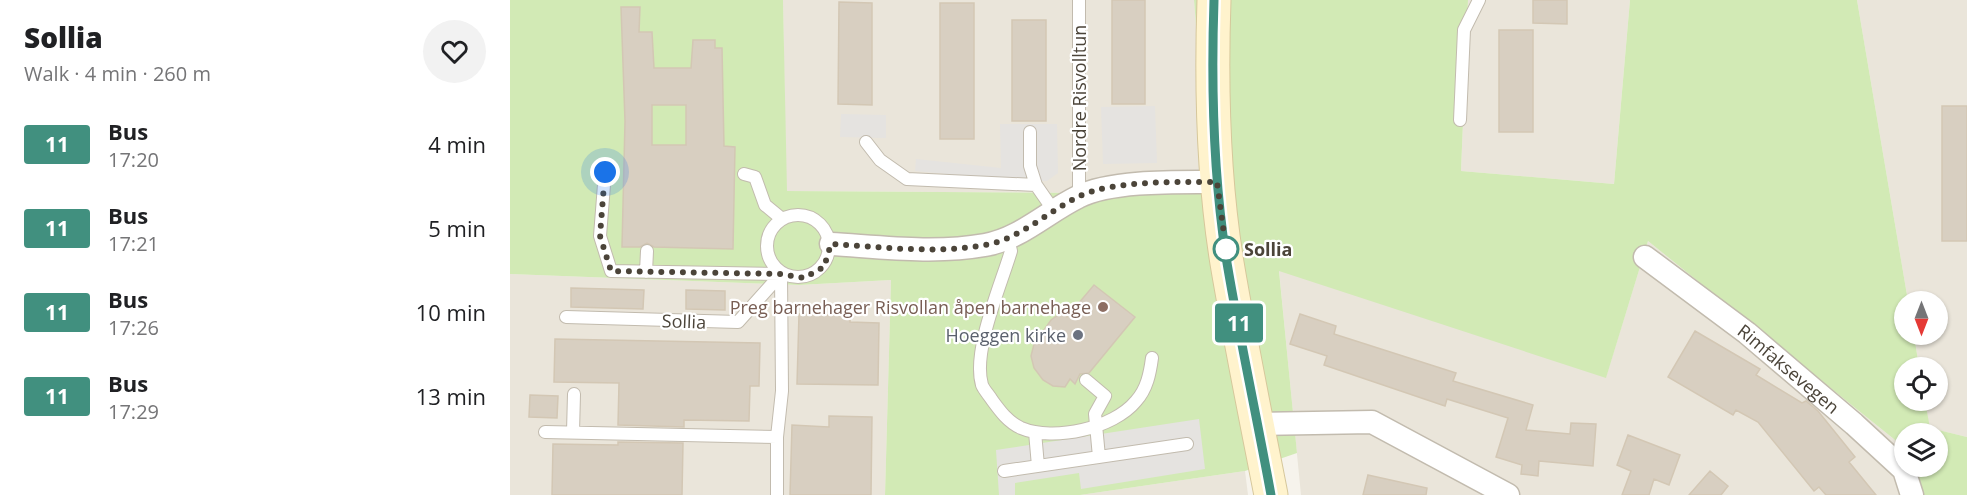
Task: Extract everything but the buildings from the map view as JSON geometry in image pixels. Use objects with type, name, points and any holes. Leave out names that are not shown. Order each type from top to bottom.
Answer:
[{"type":"street","points":[[1214,0],[1212,69],[1217,182],[1227,262],[1271,495]]},
{"type":"street","name":"Nordre Risvolltun","points":[[831,244],[931,248],[986,245],[1008,239],[1079,196],[1125,185],[1217,182]]},
{"type":"street","name":"Rimfaksevegen","points":[[1645,257],[1747,333],[1854,424],[1904,470],[1912,495]]},
{"type":"street","points":[[1258,424],[1372,422],[1508,495]]},
{"type":"lane","name":"Nordre Risvolltun","points":[[1079,0],[1079,196]]},
{"type":"lane","points":[[1460,120],[1464,30],[1479,0]]},
{"type":"lane","points":[[1030,132],[1030,166],[1036,185],[1054,211]]},
{"type":"lane","points":[[866,142],[880,160],[907,179],[1036,185]]},
{"type":"lane","points":[[605,172],[600,236],[611,271],[781,274],[804,278],[824,267],[831,244],[822,225],[803,215],[782,219],[768,236],[768,257],[781,274],[782,391],[777,437],[777,495]]},
{"type":"lane","points":[[744,174],[755,177],[765,205],[782,219]]},
{"type":"lane","points":[[1008,239],[1011,251],[981,350],[982,385],[1005,417],[1021,428],[1035,432],[1068,433],[1095,427],[1121,415],[1137,400],[1148,380],[1152,358]]},
{"type":"lane","points":[[646,272],[647,251]]},
{"type":"lane","name":"Sollia","points":[[566,317],[738,322],[781,274]]},
{"type":"lane","points":[[1086,380],[1105,396],[1095,414],[1099,457]]},
{"type":"lane","points":[[573,432],[574,394]]},
{"type":"lane","points":[[545,432],[777,437]]},
{"type":"lane","points":[[1035,432],[1038,466]]},
{"type":"lane","points":[[1004,471],[1187,444]]},
{"type":"shaded area","points":[[783,0],[1194,0],[1208,178],[1083,193],[786,191]]},
{"type":"shaded area","points":[[1468,0],[1630,0],[1614,184],[1461,171]]},
{"type":"shaded area","points":[[1857,0],[1967,0],[1967,437],[1948,432],[1948,423],[1928,423],[1926,411],[1948,411],[1948,357],[1917,357],[1916,345],[1948,345],[1948,291],[1906,291]]},
{"type":"shaded area","points":[[1155,106],[1157,163],[1103,164],[1101,107]]},
{"type":"shaded area","points":[[841,114],[886,115],[886,138],[840,137]]},
{"type":"shaded area","points":[[1000,124],[1057,124],[1058,173],[1047,181],[1021,181],[915,171],[916,159],[1001,168]]},
{"type":"shaded area","points":[[1648,241],[1894,439],[1894,477],[1918,477],[1922,495],[1301,495],[1279,270],[1606,377]]},
{"type":"shaded area","points":[[510,274],[799,285],[891,280],[885,495],[510,495]]},
{"type":"shaded area","points":[[1199,419],[1205,469],[1081,489],[1079,473],[1015,483],[1015,495],[999,495],[996,450]]},
{"type":"shaded area","points":[[1245,471],[1248,495],[1080,495]]},
{"type":"green space","points":[[510,0],[783,0],[787,191],[1083,193],[1208,178],[1194,0],[1468,0],[1461,171],[1614,184],[1630,0],[1857,0],[1906,291],[1894,291],[1894,345],[1916,345],[1917,357],[1894,357],[1894,411],[1927,411],[1929,423],[1894,423],[1894,439],[1648,241],[1606,378],[1279,271],[1297,453],[1245,471],[1080,495],[885,495],[891,280],[799,285],[510,274]]},
{"type":"green space","points":[[1948,432],[1967,437],[1967,495],[1922,495],[1918,477],[1948,477]]},
{"type":"bus line","name":"11","points":[[1214,0],[1212,69],[1217,182],[1227,262],[1271,495]]},
{"type":"place","name":"Sollia","points":[[1226,249]]},
{"type":"place","name":"Preg barnehager Risvollan åpen barnehage","points":[[1103,307]]},
{"type":"place","name":"Hoeggen kirke","points":[[1078,335]]},
{"type":"route","points":[[605,172],[600,236],[611,271],[781,274],[804,278],[824,267],[831,244],[909,249],[986,245],[1008,239],[1079,196],[1125,185],[1195,182],[1217,182],[1226,249]]}]
